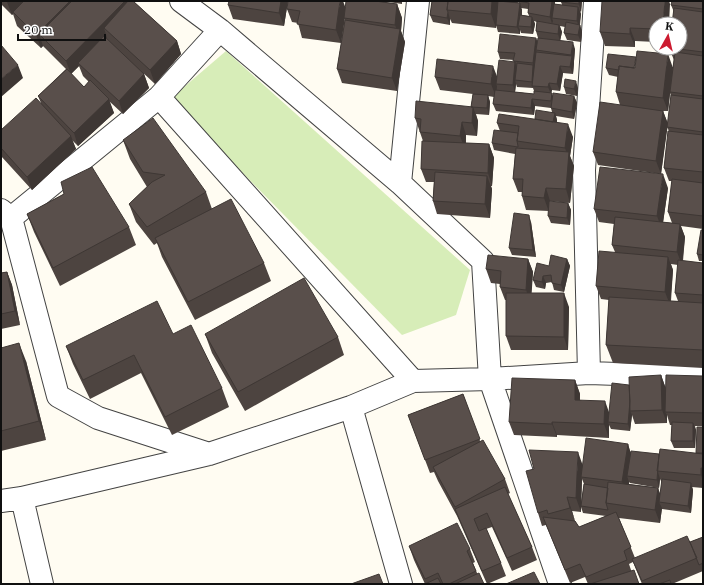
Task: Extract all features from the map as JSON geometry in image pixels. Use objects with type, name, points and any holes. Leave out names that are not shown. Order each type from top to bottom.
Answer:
[{"type":"street","points":[[181,1],[220,30],[400,183],[483,261],[490,379],[560,584]]},
{"type":"street","points":[[400,183],[418,1]]},
{"type":"street","points":[[589,373],[584,170],[594,1]]},
{"type":"street","points":[[209,454],[98,418],[58,396],[6,214],[159,97],[220,30]]},
{"type":"street","points":[[159,97],[413,381]]},
{"type":"street","points":[[42,584],[11,499],[209,454],[351,407],[413,381],[490,379],[589,373],[703,377]]},
{"type":"street","points":[[351,407],[401,584]]},
{"type":"green space","points":[[226,51],[470,270],[456,315],[402,335],[170,99]]},
{"type":"building","points":[[24,1],[70,1],[36,35],[13,12]]},
{"type":"building","points":[[72,1],[125,1],[66,61],[39,34]]},
{"type":"building","points":[[128,1],[133,1],[177,41],[150,70],[104,28]]},
{"type":"building","points":[[229,1],[281,1],[279,13],[228,5]]},
{"type":"building","points":[[288,1],[340,1],[336,30],[297,24],[300,11],[287,9]]},
{"type":"building","points":[[346,1],[375,1],[397,4],[395,25],[344,18]]},
{"type":"building","points":[[432,1],[448,1],[447,18],[430,15]]},
{"type":"building","points":[[448,1],[492,1],[491,14],[447,10]]},
{"type":"building","points":[[498,1],[520,3],[517,27],[496,25]]},
{"type":"building","points":[[518,1],[552,1],[550,17],[528,13],[529,3]]},
{"type":"building","points":[[579,1],[579,4],[561,2]]},
{"type":"building","points":[[602,1],[665,1],[664,16],[648,16],[648,29],[630,28],[630,34],[600,32]]},
{"type":"building","points":[[672,1],[703,1],[703,9],[671,5]]},
{"type":"building","points":[[554,4],[578,7],[577,21],[552,18]]},
{"type":"building","points":[[674,8],[703,12],[703,52],[688,50],[688,16],[673,16]]},
{"type":"building","points":[[520,15],[532,17],[531,27],[518,26]]},
{"type":"building","points":[[345,20],[400,29],[392,78],[337,69]]},
{"type":"building","points":[[537,21],[559,25],[558,34],[536,31]]},
{"type":"building","points":[[566,22],[580,25],[578,35],[564,33]]},
{"type":"building","points":[[500,34],[536,38],[533,63],[513,61],[515,53],[498,52]]},
{"type":"building","points":[[104,36],[144,74],[119,101],[78,63]]},
{"type":"building","points":[[538,38],[573,42],[571,55],[536,50]]},
{"type":"building","points":[[1,45],[18,65],[1,79]]},
{"type":"building","points":[[637,51],[648,52],[648,56],[668,56],[663,98],[616,92],[619,66],[635,68]]},
{"type":"building","points":[[536,52],[572,56],[570,67],[560,66],[557,84],[549,83],[548,87],[532,86]]},
{"type":"building","points":[[608,54],[636,57],[634,68],[619,66],[619,70],[606,68]]},
{"type":"building","points":[[688,54],[703,56],[703,96],[670,92],[674,56],[688,56]]},
{"type":"building","points":[[437,59],[493,66],[491,84],[435,77]]},
{"type":"building","points":[[499,60],[515,62],[513,85],[496,84]]},
{"type":"building","points":[[517,63],[533,65],[532,82],[515,80]]},
{"type":"building","points":[[67,69],[84,87],[90,80],[109,99],[74,133],[38,96]]},
{"type":"building","points":[[565,79],[576,81],[574,89],[564,87]]},
{"type":"building","points":[[495,90],[534,94],[534,91],[552,93],[551,101],[532,99],[531,108],[493,104]]},
{"type":"building","points":[[553,93],[574,96],[572,112],[551,108]]},
{"type":"building","points":[[473,94],[488,95],[487,108],[471,107]]},
{"type":"building","points":[[671,95],[703,99],[703,132],[667,127]]},
{"type":"building","points":[[36,98],[71,136],[27,177],[1,148],[1,130]]},
{"type":"building","points":[[416,101],[473,107],[472,123],[462,122],[460,136],[420,132],[421,119],[415,118]]},
{"type":"building","points":[[600,102],[663,111],[656,161],[593,152]]},
{"type":"building","points":[[536,110],[555,113],[553,122],[535,119]]},
{"type":"building","points":[[499,114],[568,124],[565,148],[517,141],[519,126],[497,123]]},
{"type":"building","points":[[153,118],[206,192],[147,227],[129,204],[152,182],[165,175],[143,172],[123,140]]},
{"type":"building","points":[[494,130],[518,133],[518,147],[492,143]]},
{"type":"building","points":[[668,131],[703,135],[703,172],[664,168]]},
{"type":"building","points":[[422,141],[489,144],[488,173],[421,169]]},
{"type":"building","points":[[516,148],[569,152],[566,189],[546,188],[544,198],[522,196],[523,179],[513,179]]},
{"type":"building","points":[[92,167],[129,227],[53,268],[27,214],[64,194],[61,182]]},
{"type":"building","points":[[600,167],[663,174],[657,216],[594,209]]},
{"type":"building","points":[[435,172],[487,176],[485,204],[433,201]]},
{"type":"building","points":[[672,179],[703,183],[703,216],[668,212]]},
{"type":"building","points":[[231,199],[264,263],[188,302],[155,238]]},
{"type":"building","points":[[549,201],[568,203],[567,218],[548,216]]},
{"type":"building","points":[[514,213],[529,215],[533,250],[509,248]]},
{"type":"building","points":[[615,217],[680,224],[677,252],[612,245]]},
{"type":"building","points":[[701,230],[703,230],[703,255],[697,254]]},
{"type":"building","points":[[599,251],[668,257],[665,292],[596,286]]},
{"type":"building","points":[[488,255],[528,259],[526,290],[500,287],[501,271],[486,269]]},
{"type":"building","points":[[551,255],[567,259],[561,285],[552,283],[551,275],[543,276],[542,282],[533,280],[537,263],[549,266]]},
{"type":"building","points":[[678,260],[703,263],[703,295],[675,293]]},
{"type":"building","points":[[7,272],[15,311],[1,314],[1,273]]},
{"type":"building","points":[[304,278],[338,337],[238,392],[205,334]]},
{"type":"building","points":[[506,293],[564,293],[564,337],[506,336]]},
{"type":"building","points":[[609,297],[703,303],[703,350],[606,345]]},
{"type":"building","points":[[157,301],[173,334],[191,325],[222,388],[165,417],[134,355],[83,380],[66,346]]},
{"type":"building","points":[[19,343],[39,421],[1,431],[1,348]]},
{"type":"building","points":[[661,375],[662,410],[630,411],[629,377]]},
{"type":"building","points":[[666,375],[703,376],[703,413],[665,412]]},
{"type":"building","points":[[512,378],[575,380],[575,400],[605,401],[604,424],[509,422]]},
{"type":"building","points":[[612,383],[629,385],[630,401],[628,424],[608,422]]},
{"type":"building","points":[[463,394],[480,439],[425,460],[408,415]]},
{"type":"building","points":[[672,422],[693,423],[693,441],[671,441]]},
{"type":"building","points":[[697,427],[703,427],[703,453],[696,453]]},
{"type":"building","points":[[586,438],[628,444],[622,482],[581,477]]},
{"type":"building","points":[[483,440],[505,479],[455,507],[433,467]]},
{"type":"building","points":[[660,449],[703,454],[703,468],[701,468],[701,475],[657,471]]},
{"type":"building","points":[[529,450],[578,452],[576,498],[567,497],[570,508],[548,514],[547,510],[538,513],[526,471],[534,469]]},
{"type":"building","points":[[631,451],[659,454],[657,480],[627,476]]},
{"type":"building","points":[[662,479],[691,483],[688,506],[659,502]]},
{"type":"building","points":[[608,482],[658,488],[655,510],[606,503]]},
{"type":"building","points":[[584,484],[608,488],[606,503],[608,510],[581,506]]},
{"type":"building","points":[[505,487],[532,547],[507,558],[487,513],[474,519],[479,531],[486,528],[501,563],[482,571],[455,509]]},
{"type":"building","points":[[616,512],[631,547],[624,551],[627,560],[586,577],[580,564],[565,570],[543,517],[575,521],[579,527]]},
{"type":"building","points":[[457,523],[470,549],[467,551],[476,571],[449,584],[443,584],[438,573],[425,579],[409,546]]},
{"type":"building","points":[[687,536],[697,558],[642,581],[632,559]]},
{"type":"building","points":[[703,537],[703,563],[699,565],[690,542]]},
{"type":"building","points":[[634,570],[639,584],[590,584]]},
{"type":"building","points":[[534,572],[540,584],[506,584]]},
{"type":"building","points":[[479,573],[484,584],[455,584]]},
{"type":"building","points":[[379,574],[383,584],[351,584]]},
{"type":"building","points":[[438,578],[441,584],[425,584]]},
{"type":"building","points":[[670,580],[671,584],[659,584]]}]
